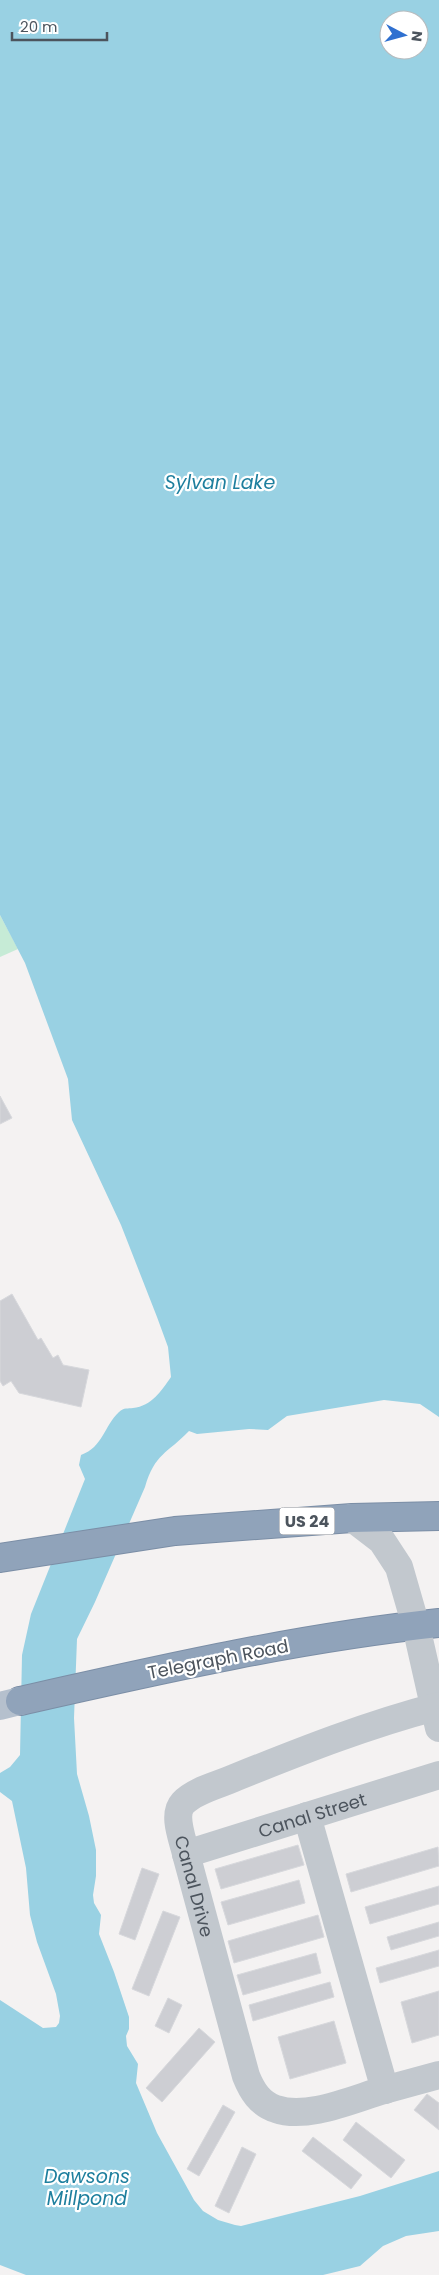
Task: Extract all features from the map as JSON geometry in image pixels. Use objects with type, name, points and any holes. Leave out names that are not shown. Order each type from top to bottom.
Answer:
[{"type":"highway","name":"US 24","points":[[0,1558],[175,1531],[352,1518],[439,1516]]},
{"type":"highway","name":"Telegraph Road","points":[[10,1704],[211,1659],[288,1645],[427,1625]]},
{"type":"street","name":"Canal Drive","points":[[352,1518],[382,1541],[399,1567],[427,1625],[437,1714],[399,1717],[296,1753],[189,1799],[179,1808],[178,1817],[186,1854],[246,2076],[256,2096],[274,2109],[290,2113],[331,2106],[439,2075]]},
{"type":"street","name":"Canal Street","points":[[186,1854],[439,1774]]},
{"type":"street","points":[[307,1816],[385,2090]]},
{"type":"green space","points":[[0,915],[18,949],[0,957]]},
{"type":"water","name":"Sylvan Lake","points":[[0,0],[439,0],[439,1417],[420,1404],[384,1400],[287,1416],[268,1430],[249,1429],[197,1434],[189,1431],[162,1455],[153,1467],[95,1602],[77,1639],[74,1718],[77,1774],[96,1850],[96,1876],[93,1895],[94,1903],[101,1915],[99,1934],[129,2017],[129,2029],[126,2036],[127,2046],[138,2064],[136,2083],[157,2133],[194,2200],[203,2211],[218,2220],[241,2226],[360,2196],[439,2171],[439,2231],[406,2236],[383,2246],[360,2266],[323,2275],[26,2275],[0,2265],[0,2000],[43,2028],[56,2027],[60,2016],[56,1994],[37,1942],[30,1915],[26,1868],[12,1801],[0,1792],[0,1773],[10,1767],[20,1755],[22,1655],[31,1614],[85,1479],[79,1465],[81,1455],[99,1442],[121,1410],[140,1407],[151,1401],[171,1377],[168,1347],[157,1317],[121,1225],[72,1120],[68,1079],[25,963],[0,915]]},
{"type":"building","points":[[0,1096],[12,1118],[0,1124]]},
{"type":"building","points":[[12,1294],[38,1340],[41,1338],[53,1358],[58,1355],[63,1365],[89,1370],[81,1407],[19,1393],[11,1381],[3,1386],[0,1381],[0,1301]]},
{"type":"building","points":[[298,1845],[304,1865],[221,1889],[215,1869]]},
{"type":"building","points":[[438,1847],[439,1866],[351,1892],[346,1874]]},
{"type":"building","points":[[142,1868],[159,1874],[135,1940],[119,1934]]},
{"type":"building","points":[[299,1880],[305,1903],[228,1925],[221,1902]]},
{"type":"building","points":[[439,1886],[439,1904],[370,1924],[365,1907]]},
{"type":"building","points":[[163,1911],[180,1917],[149,1996],[132,1989]]},
{"type":"building","points":[[318,1915],[324,1937],[234,1963],[228,1941]]},
{"type":"building","points":[[439,1922],[439,1936],[391,1950],[387,1937]]},
{"type":"building","points":[[439,1950],[439,1966],[380,1983],[376,1968]]},
{"type":"building","points":[[316,1953],[321,1973],[243,1995],[237,1975]]},
{"type":"building","points":[[330,1982],[334,1997],[253,2021],[249,2005]]},
{"type":"building","points":[[439,1991],[439,2035],[412,2043],[401,2002]]},
{"type":"building","points":[[168,1998],[182,2005],[169,2033],[155,2026]]},
{"type":"building","points":[[334,2021],[346,2063],[290,2079],[278,2037]]},
{"type":"building","points":[[199,2028],[215,2042],[162,2102],[146,2088]]},
{"type":"building","points":[[427,2094],[439,2103],[439,2130],[414,2110]]},
{"type":"building","points":[[223,2105],[235,2112],[199,2176],[187,2169]]},
{"type":"building","points":[[356,2122],[405,2160],[391,2178],[343,2140]]},
{"type":"building","points":[[313,2137],[362,2175],[351,2189],[302,2151]]},
{"type":"building","points":[[242,2147],[256,2154],[229,2213],[215,2206]]},
{"type":"water label","name":"Dawsons Millpond","points":[[87,2187]]}]
